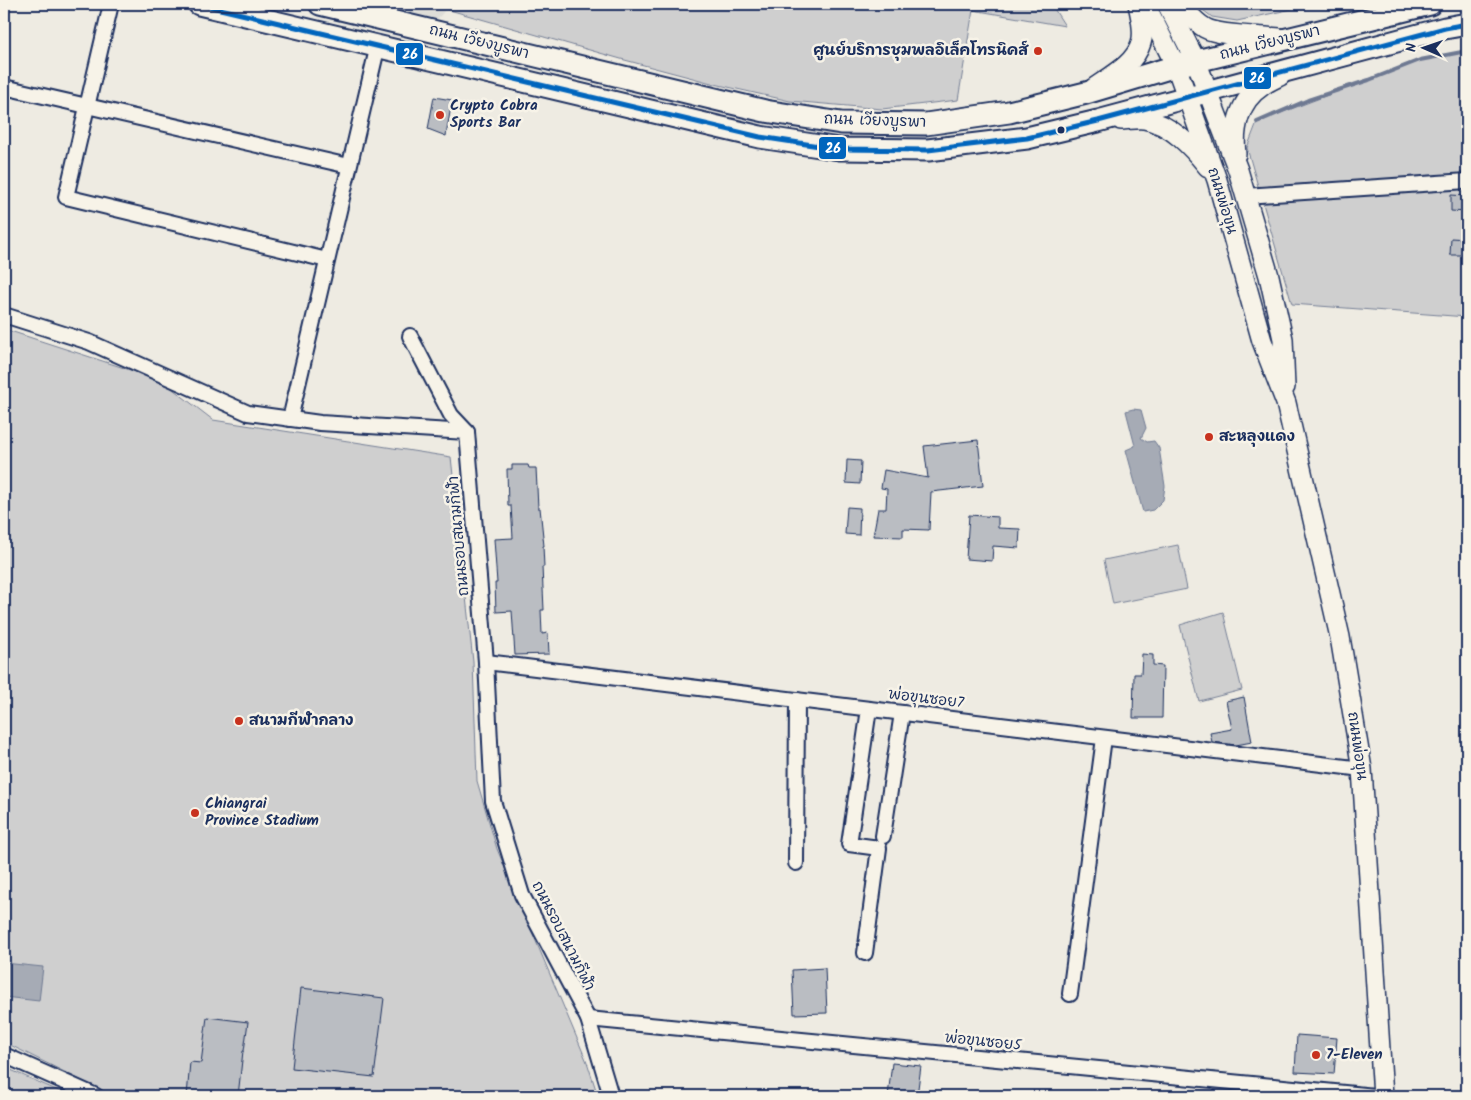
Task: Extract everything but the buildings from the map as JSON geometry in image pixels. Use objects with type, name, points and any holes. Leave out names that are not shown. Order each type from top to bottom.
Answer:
[{"type":"main road","name":"ถนน เวียงบูรพา","points":[[199,4],[760,137],[838,149],[928,150],[1027,138],[1098,121],[1445,28],[1467,24]]},
{"type":"main road","points":[[304,28],[310,4]]},
{"type":"main road","name":"ถนน เวียงบูรพา","points":[[320,4],[765,111],[841,123],[926,124],[1009,112],[1086,93],[1176,66],[1430,4]]},
{"type":"main road","points":[[1086,93],[1133,58],[1142,42],[1142,23],[1138,4]]},
{"type":"main road","name":"ถนนพ่อขุน","points":[[1145,4],[1176,66],[1218,180],[1262,341],[1286,403],[1340,637],[1362,769],[1383,1096]]},
{"type":"main road","name":"ถนนพ่อขุน","points":[[1167,4],[1196,61],[1238,170],[1268,276],[1283,338],[1286,403]]},
{"type":"main road","points":[[1179,4],[1207,29],[1219,32],[1288,39]]},
{"type":"main road","points":[[1238,170],[1234,139],[1238,118],[1248,100],[1261,86],[1294,68]]},
{"type":"main road","points":[[1098,121],[1143,119],[1165,126],[1200,156],[1218,180]]},
{"type":"street","points":[[111,4],[66,197],[327,260]]},
{"type":"street","points":[[290,419],[378,46]]},
{"type":"street","points":[[4,87],[349,166]]},
{"type":"street","points":[[1245,196],[1467,181]]},
{"type":"street","points":[[4,315],[89,342],[248,413],[320,423],[467,432]]},
{"type":"street","points":[[410,336],[451,415],[467,432]]},
{"type":"street","name":"ถนนรอบสนามกีฬา","points":[[467,432],[486,662],[493,801],[522,895],[588,1020],[611,1096]]},
{"type":"street","name":"พ่อขุนซอย7","points":[[486,662],[1362,769]]},
{"type":"street","points":[[796,863],[797,700]]},
{"type":"street","points":[[865,953],[880,848],[849,844],[869,709]]},
{"type":"street","points":[[883,836],[902,713]]},
{"type":"street","points":[[1070,994],[1104,738]]},
{"type":"street","name":"พ่อขุนซอย5","points":[[588,1020],[1374,1096]]},
{"type":"street","points":[[4,1054],[96,1096]]},
{"type":"shaded area","points":[[351,4],[449,4],[433,24]]},
{"type":"shaded area","points":[[449,4],[1051,4],[1065,26],[973,10],[958,100],[882,109],[790,101],[719,85],[446,9]]},
{"type":"shaded area","points":[[1195,4],[1315,4],[1237,21],[1212,17]]},
{"type":"shaded area","points":[[1467,51],[1467,317],[1292,304],[1247,148],[1257,122],[1420,60]]},
{"type":"shaded area","name":"สนามกีฬากลาง","points":[[4,329],[161,380],[213,420],[451,457],[473,662],[477,781],[497,849],[587,1062],[598,1096],[113,1096],[4,1042]]},
{"type":"shaded area","points":[[1133,409],[1141,410],[1146,428],[1141,438],[1147,442],[1154,441],[1159,448],[1165,486],[1163,500],[1153,510],[1143,512],[1126,450],[1135,446],[1126,411]]},
{"type":"shaded area","points":[[1178,545],[1187,589],[1113,604],[1104,560]]},
{"type":"shaded area","points":[[1223,612],[1242,690],[1199,701],[1180,625]]},
{"type":"shaded area","points":[[4,963],[43,967],[39,1001],[4,997]]},
{"type":"shaded area","points":[[4,1067],[70,1096],[4,1096]]},
{"type":"waterway","points":[[1257,122],[1308,100],[1369,80],[1420,60],[1467,51]]},
{"type":"transit line","name":"26","points":[[199,4],[760,137],[839,149],[928,150],[1027,138],[1098,121],[1445,28],[1467,24]]},
{"type":"place","name":"ศูนย์บริการชุมพลอิเล็คโทรนิคส์","points":[[1038,51]]},
{"type":"place","name":"Crypto Cobra Sports Bar","points":[[440,115]]},
{"type":"place","name":"สะหลุงแดง","points":[[1209,437]]},
{"type":"place","name":"สนามกีฬากลาง","points":[[239,721]]},
{"type":"place","name":"Chiangrai Province Stadium","points":[[195,813]]},
{"type":"place","name":"7-Eleven","points":[[1316,1055]]}]
